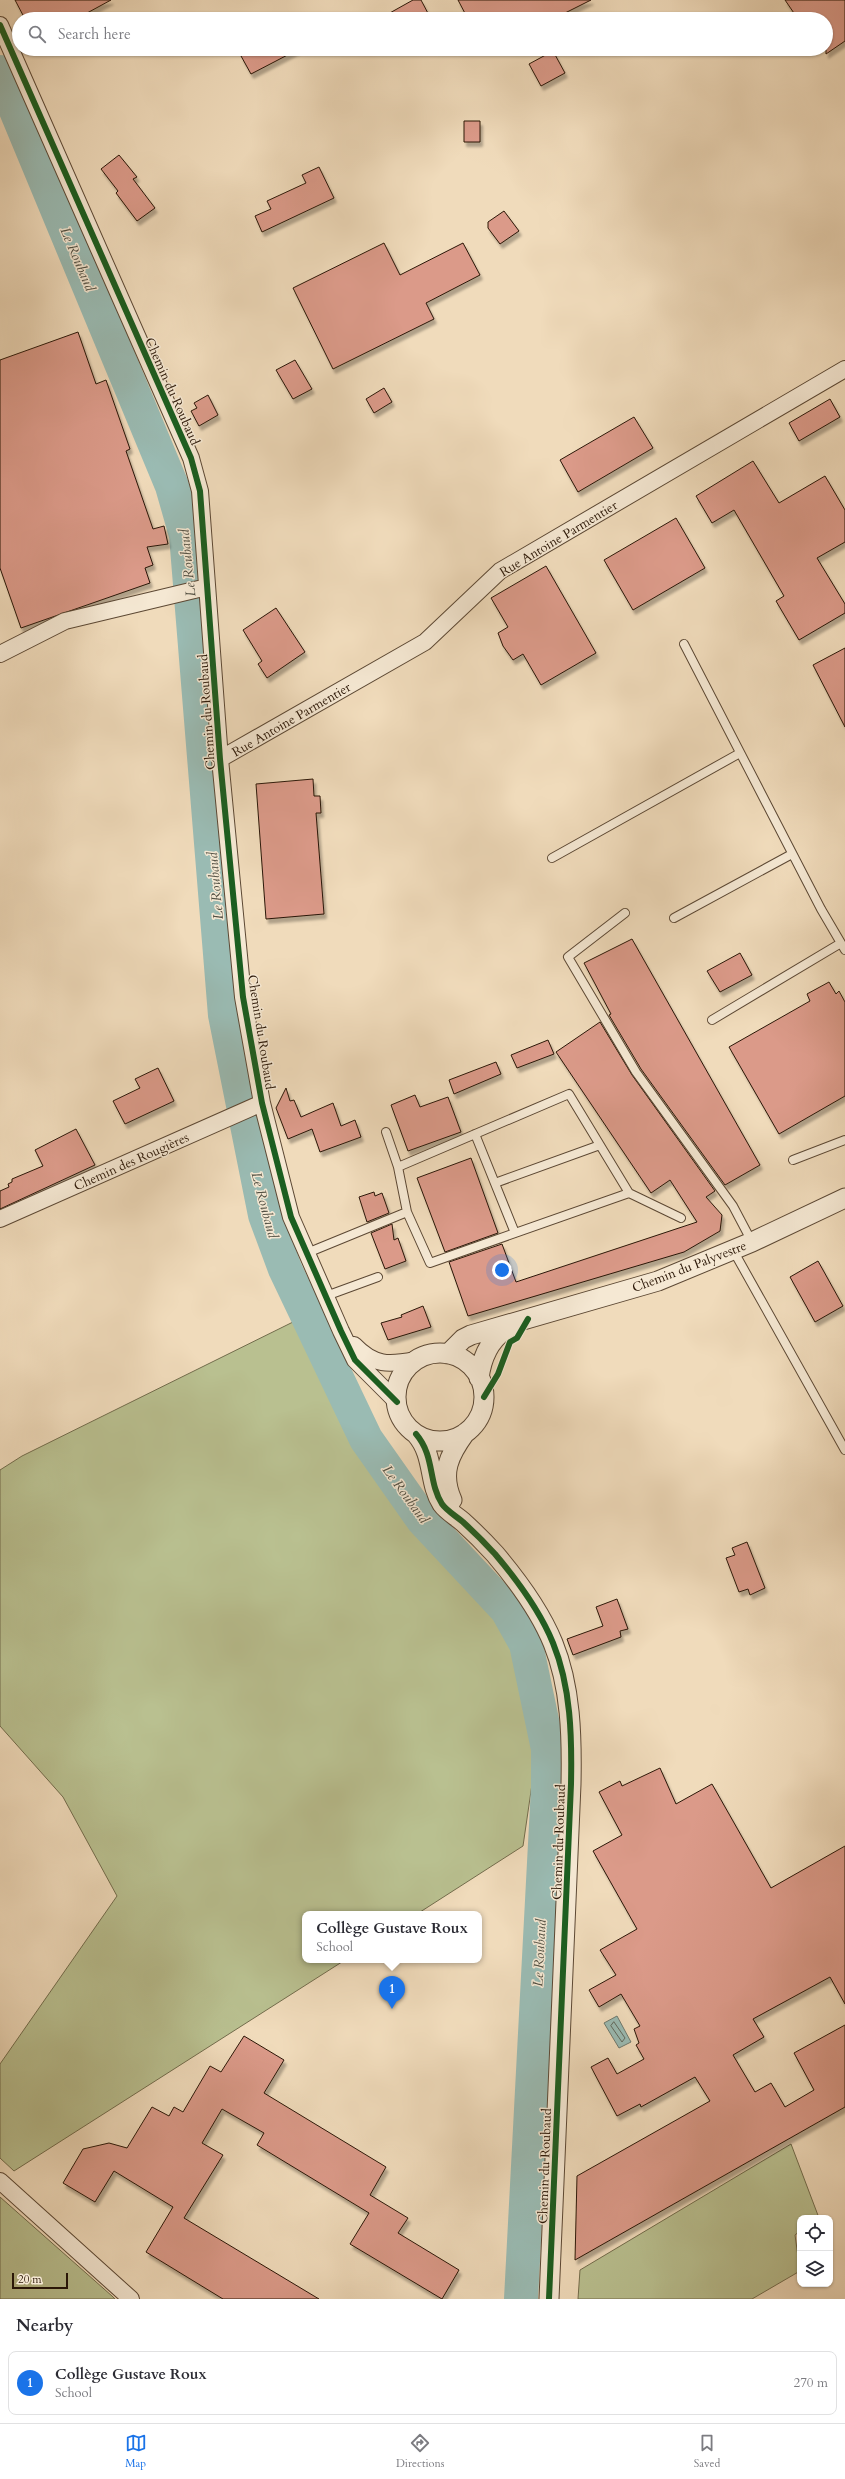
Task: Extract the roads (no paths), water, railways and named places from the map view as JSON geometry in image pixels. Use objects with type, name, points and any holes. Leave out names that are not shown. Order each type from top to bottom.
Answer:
[{"type":"street","name":"Chemin du Roubaud","points":[[0,25],[12,52]]},
{"type":"street","name":"Chemin du Roubaud","points":[[14,56],[191,458],[200,491],[220,760],[243,997],[258,1105],[291,1217],[355,1360],[397,1402]]},
{"type":"street","name":"Rue Antoine Parmentier","points":[[220,760],[425,642],[500,572],[845,369]]},
{"type":"street","points":[[0,654],[65,621],[207,587]]},
{"type":"street","name":"Chemin des Rougières","points":[[0,1219],[258,1105]]},
{"type":"street","name":"Chemin du Palyvestre","points":[[448,1354],[463,1339],[470,1335],[658,1281],[752,1242],[845,1198]]},
{"type":"street","name":"Chemin du Palyvestre","points":[[479,1378],[486,1351],[494,1339],[505,1330],[528,1319]]},
{"type":"street","name":"Chemin du Roubaud","points":[[341,1330],[372,1360],[393,1363],[415,1360]]},
{"type":"street","points":[[448,1354],[465,1361],[479,1378],[484,1397],[482,1411],[475,1424],[465,1433],[452,1439],[438,1441],[424,1438],[416,1434],[402,1420],[396,1393],[399,1380],[406,1369],[415,1360],[427,1355],[448,1354]]},
{"type":"street","name":"Chemin du Roubaud","points":[[465,1433],[449,1456],[447,1466],[447,1486],[451,1500],[472,1530]]},
{"type":"street","name":"Chemin du Roubaud","points":[[416,1434],[428,1453],[438,1494],[443,1505],[472,1530],[495,1554],[527,1596],[553,1643],[566,1689],[572,1734],[550,2299]]},
{"type":"street","points":[[0,2181],[131,2299]]},
{"type":"lane","points":[[684,644],[792,854],[843,946],[712,1020]]},
{"type":"lane","points":[[552,858],[740,753]]},
{"type":"lane","points":[[674,918],[792,854]]},
{"type":"lane","points":[[624,913],[568,957],[636,1072],[733,1206],[752,1242]]},
{"type":"lane","points":[[398,1167],[569,1094],[629,1193],[680,1218]]},
{"type":"lane","points":[[386,1132],[398,1167],[407,1212],[430,1263],[629,1193]]},
{"type":"lane","points":[[475,1134],[515,1233]]},
{"type":"lane","points":[[793,1160],[845,1140]]},
{"type":"lane","points":[[495,1183],[600,1145]]},
{"type":"lane","points":[[307,1253],[407,1212]]},
{"type":"lane","points":[[733,1250],[845,1450]]},
{"type":"lane","points":[[326,1296],[378,1277]]},
{"type":"water","points":[[617,2016],[631,2042],[619,2048],[604,2023]]},
{"type":"waterway","name":"Le Roubaud","points":[[0,72],[172,486],[186,535],[225,1015],[265,1215],[285,1269],[366,1439],[423,1520],[507,1610],[526,1644],[548,1749],[548,1787],[521,2299]]},
{"type":"place","name":"Collège Gustave Roux","points":[[392,2009]]}]
